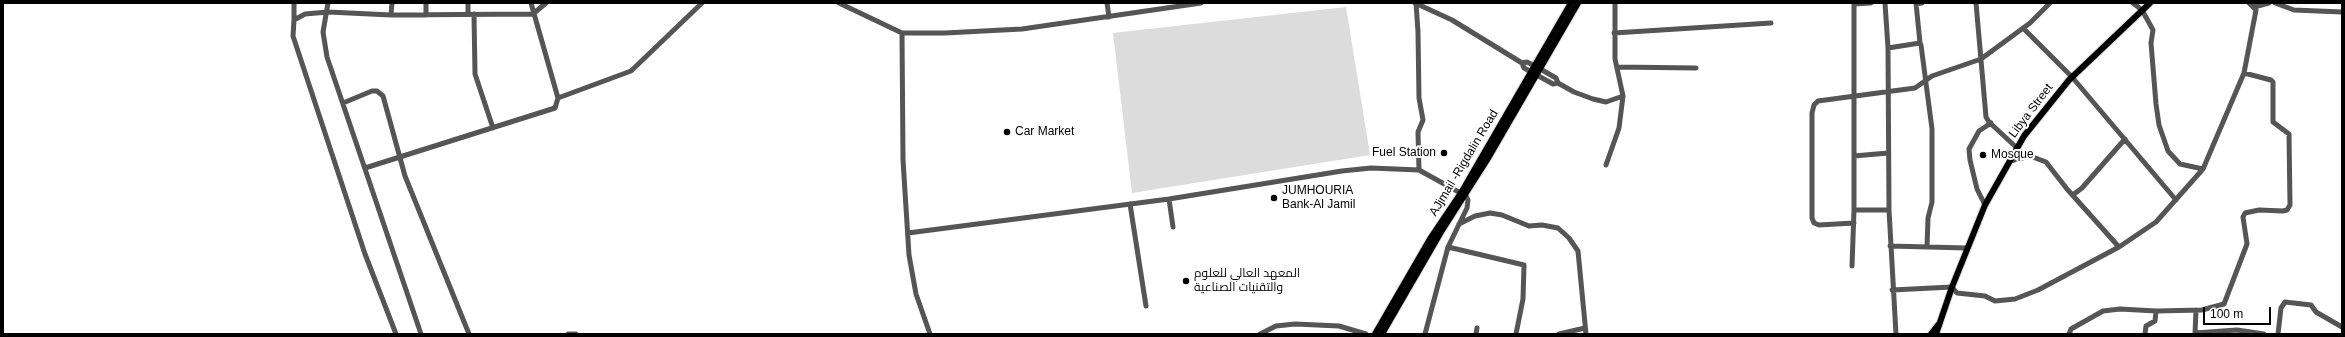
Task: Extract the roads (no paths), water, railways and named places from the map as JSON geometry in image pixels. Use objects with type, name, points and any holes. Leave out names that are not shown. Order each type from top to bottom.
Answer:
[{"type":"main road","name":"AJjmail -Rigdalin Road","points":[[1538,68],[1571,3]]},
{"type":"main road","name":"AJjmail -Rigdalin Road","points":[[1382,334],[1534,74],[1578,3]]},
{"type":"main road","name":"Libya Street","points":[[1936,334],[1952,287],[1985,205],[2024,136],[2072,77],[2150,3]]},
{"type":"main road","name":"AJjmail -Rigdalin Road","points":[[1375,334],[1430,239],[1463,194]]},
{"type":"main road","points":[[1931,334],[1939,324]]},
{"type":"street","points":[[294,3],[294,36],[365,254],[396,334]]},
{"type":"street","points":[[328,3],[328,12],[323,32],[326,51],[392,254],[421,334]]},
{"type":"street","points":[[391,16],[392,3]]},
{"type":"street","points":[[426,3],[426,15]]},
{"type":"street","points":[[468,3],[468,14]]},
{"type":"street","points":[[365,168],[398,156],[556,108],[558,98],[531,3]]},
{"type":"street","points":[[294,20],[305,14],[328,12],[391,16],[533,14],[546,3]]},
{"type":"street","points":[[558,98],[631,71],[702,3]]},
{"type":"street","points":[[839,3],[902,33],[981,33],[1109,17],[1201,3]]},
{"type":"street","points":[[1107,3],[1109,17]]},
{"type":"street","points":[[1415,3],[1452,20],[1522,63],[1524,68],[1534,74],[1553,84],[1558,83]]},
{"type":"street","points":[[1415,3],[1418,32],[1419,98],[1424,120],[1418,132],[1419,170]]},
{"type":"street","points":[[1606,165],[1619,128],[1623,96],[1617,67],[1614,33],[1615,3]]},
{"type":"street","points":[[1852,266],[1854,223],[1855,95],[1854,4],[1870,3]]},
{"type":"street","points":[[1885,3],[1888,48],[1890,246],[1896,334]]},
{"type":"street","points":[[1922,3],[1916,4],[1920,43],[1927,79],[1932,136],[1932,202],[1928,218],[1927,246]]},
{"type":"street","points":[[1976,3],[1986,117],[1991,124],[2017,148]]},
{"type":"street","points":[[1854,223],[1818,225],[1814,223],[1812,218],[1812,113],[1814,105],[1818,101],[1915,88],[1927,79],[1981,59],[2023,28],[2050,3]]},
{"type":"street","points":[[2133,3],[2142,10],[2153,30],[2151,43],[2156,104],[2159,125],[2168,151],[2180,164],[2203,169]]},
{"type":"street","points":[[2249,3],[2254,5],[2270,3]]},
{"type":"street","points":[[2274,3],[2302,11],[2342,12]]},
{"type":"street","points":[[1892,290],[1952,287],[1957,293],[1984,296],[1996,301],[2015,299],[2038,290],[2119,247],[2156,222],[2203,169],[2244,73],[2256,10],[2254,5]]},
{"type":"street","points":[[474,14],[475,74],[493,128]]},
{"type":"street","points":[[1614,33],[1771,24]]},
{"type":"street","points":[[2023,28],[2072,77],[2176,200]]},
{"type":"street","points":[[902,33],[903,160],[908,233],[912,274],[930,334]]},
{"type":"street","points":[[1888,48],[1920,43]]},
{"type":"street","points":[[1522,63],[1527,62],[1556,78],[1558,83],[1574,92],[1606,102],[1623,96]]},
{"type":"street","points":[[1617,67],[1696,68]]},
{"type":"street","points":[[2069,334],[2071,329],[2103,311],[2120,309],[2156,311],[2196,310],[2221,306],[2225,302],[2247,244],[2243,217],[2245,214],[2259,210],[2287,210],[2290,205],[2289,134],[2273,122],[2273,82],[2272,80],[2244,73]]},
{"type":"street","points":[[343,103],[372,91],[380,93],[383,96],[398,156],[469,334]]},
{"type":"street","points":[[1985,205],[1972,172],[1969,149],[1979,131],[1991,124]]},
{"type":"street","points":[[2074,194],[2082,188],[2125,139]]},
{"type":"street","points":[[1854,156],[1888,153]]},
{"type":"street","points":[[2010,161],[2030,156],[2046,162],[2067,189],[2074,194],[2119,247]]},
{"type":"street","points":[[908,233],[1169,199],[1342,171],[1371,168],[1419,170],[1463,194],[1467,208],[1448,248],[1425,334]]},
{"type":"street","points":[[1169,199],[1173,227]]},
{"type":"street","points":[[1130,204],[1146,306]]},
{"type":"street","points":[[1854,210],[1889,210]]},
{"type":"street","points":[[1459,224],[1476,216],[1490,213],[1502,215],[1528,226],[1542,225],[1558,228],[1569,238],[1578,251],[1585,331],[1559,334]]},
{"type":"street","points":[[1890,246],[1967,248]]},
{"type":"street","points":[[1448,248],[1524,265],[1523,299],[1516,334]]},
{"type":"street","points":[[2278,334],[2280,308],[2285,302],[2311,305],[2316,312],[2342,327]]},
{"type":"street","points":[[2196,310],[2195,334],[2237,330],[2264,334]]},
{"type":"street","points":[[2145,334],[2146,326],[2155,321],[2156,311]]},
{"type":"street","points":[[1260,334],[1276,326],[1295,324],[1339,326],[1366,334]]},
{"type":"street","points":[[568,334],[576,334]]},
{"type":"place","name":"Car Market","points":[[1007,132]]},
{"type":"place","name":"Fuel Station","points":[[1444,153]]},
{"type":"place","name":"Mosque","points":[[1983,155]]},
{"type":"place","name":"JUMHOURIA Bank-Al Jamil","points":[[1274,198]]},
{"type":"place","name":"المعهد العالي للعلوم والتقنيات الصناعية","points":[[1186,281]]}]
